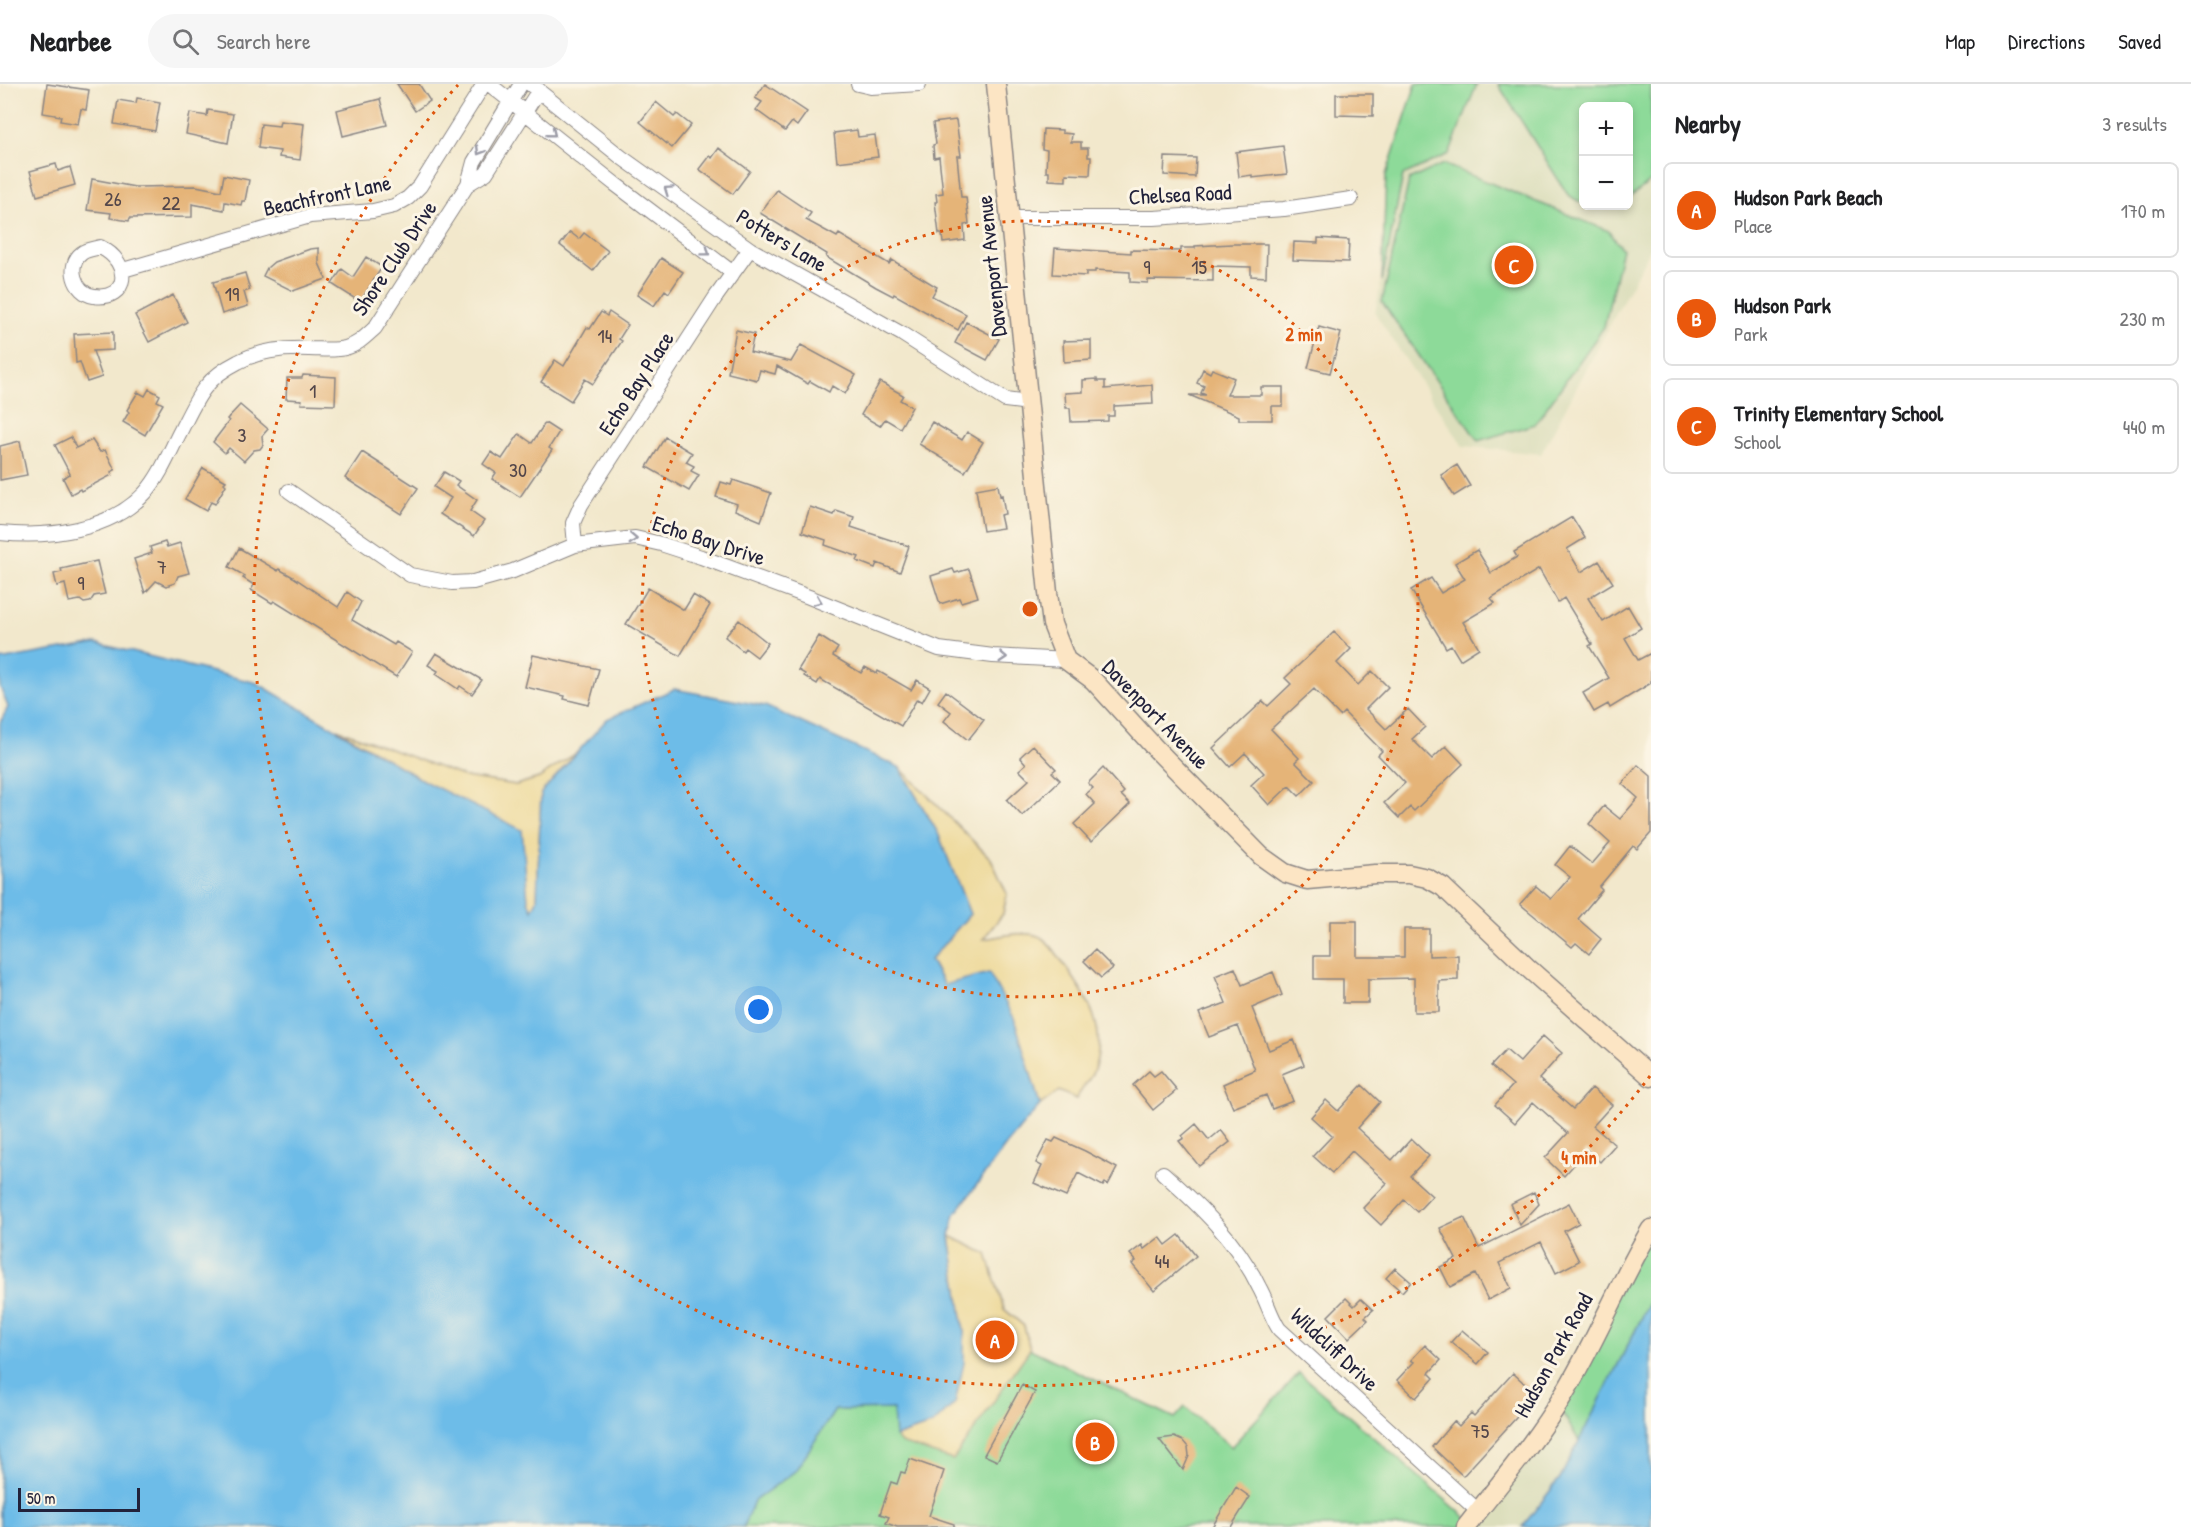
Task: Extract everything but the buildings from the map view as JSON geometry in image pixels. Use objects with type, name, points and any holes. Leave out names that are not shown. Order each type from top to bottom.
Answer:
[{"type":"street","name":"Beachfront Lane","points":[[123,270],[310,216],[373,211],[394,206],[408,198],[420,186],[484,84]]},
{"type":"street","points":[[489,84],[615,184],[733,273]]},
{"type":"street","name":"Shore Club Drive","points":[[0,533],[39,534],[66,531],[91,525],[122,512],[145,493],[161,469],[201,390],[216,375],[238,362],[267,350],[345,348],[360,342],[375,328],[468,184],[474,162],[521,84]]},
{"type":"street","points":[[858,84],[871,87],[919,84]]},
{"type":"street","name":"Davenport Avenue","points":[[996,84],[1052,624],[1065,660],[1093,680],[1155,748],[1261,856],[1285,873],[1307,880],[1376,874],[1409,874],[1427,878],[1443,887],[1537,976],[1651,1077]]},
{"type":"street","name":"Shore Club Drive","points":[[468,184],[486,173],[525,112],[534,87]]},
{"type":"street","name":"Potters Lane","points":[[534,87],[621,157],[750,249],[902,334],[1005,400],[1029,403]]},
{"type":"street","name":"Chelsea Road","points":[[1011,218],[1154,218],[1284,209],[1351,199]]},
{"type":"street","name":"Echo Bay Place","points":[[575,545],[573,524],[581,505],[750,249]]},
{"type":"street","name":"Echo Bay Drive","points":[[289,491],[410,575],[452,583],[473,582],[513,572],[575,545],[635,538],[661,543],[809,597],[939,649],[993,656],[1065,660]]},
{"type":"street","name":"Wildcliff Drive","points":[[1163,1173],[1197,1204],[1228,1238],[1260,1287],[1269,1315],[1279,1329],[1478,1511]]},
{"type":"street","name":"Hudson Park Road","points":[[1466,1527],[1544,1426],[1592,1344],[1615,1294],[1651,1229]]},
{"type":"shaded area","points":[[1477,84],[1651,84],[1651,248],[1541,454],[1463,446],[1375,313],[1403,174],[1449,153]]},
{"type":"shaded area","points":[[1556,1402],[1579,1441],[1560,1478],[1522,1527],[1465,1527]]},
{"type":"green space","points":[[1416,84],[1477,84],[1449,154],[1403,175],[1382,281],[1386,175]]},
{"type":"green space","points":[[1498,84],[1651,84],[1651,181],[1633,195],[1633,102],[1579,102],[1579,202],[1568,195]]},
{"type":"green space","points":[[1443,164],[1609,231],[1622,249],[1604,327],[1535,424],[1478,441],[1382,302],[1409,180]]},
{"type":"green space","points":[[1651,1222],[1651,1299],[1579,1441],[1556,1402]]},
{"type":"green space","points":[[1030,1349],[1175,1418],[1185,1407],[1231,1447],[1299,1373],[1470,1521],[1465,1527],[743,1527],[754,1501],[795,1471],[835,1410],[893,1409],[953,1459]]},
{"type":"sand","points":[[337,729],[465,777],[516,785],[539,778],[579,751],[541,793],[537,900],[532,911],[528,900],[426,782]]},
{"type":"sand","points":[[899,767],[991,859],[1007,894],[1003,914],[983,939],[1018,934],[1032,934],[1042,938],[1056,953],[1088,1003],[1094,1016],[1099,1043],[1093,1072],[1076,1099],[1059,1091],[1040,1105],[1014,1018],[944,985],[930,959],[970,914],[938,833]]},
{"type":"sand","points":[[950,1236],[987,1254],[1004,1309],[1024,1326],[1030,1349],[953,1460],[901,1443],[896,1437],[933,1424],[964,1331]]},
{"type":"water","points":[[96,643],[257,683],[426,782],[522,830],[528,900],[532,910],[537,900],[541,793],[607,719],[674,689],[765,706],[899,767],[938,833],[970,914],[930,960],[944,985],[989,973],[1014,1018],[1040,1105],[1007,1144],[955,1214],[950,1236],[964,1331],[964,1363],[955,1403],[933,1424],[895,1437],[893,1409],[835,1410],[795,1471],[754,1501],[743,1527],[0,1527],[0,723],[8,707],[0,687],[0,660]]},
{"type":"water","points":[[1651,1300],[1651,1527],[1522,1527],[1560,1478]]},
{"type":"place","name":"Trinity Elementary School","points":[[1514,265]]},
{"type":"place","name":"Hudson Park Beach","points":[[995,1340]]},
{"type":"place","name":"Hudson Park","points":[[1095,1442]]}]
